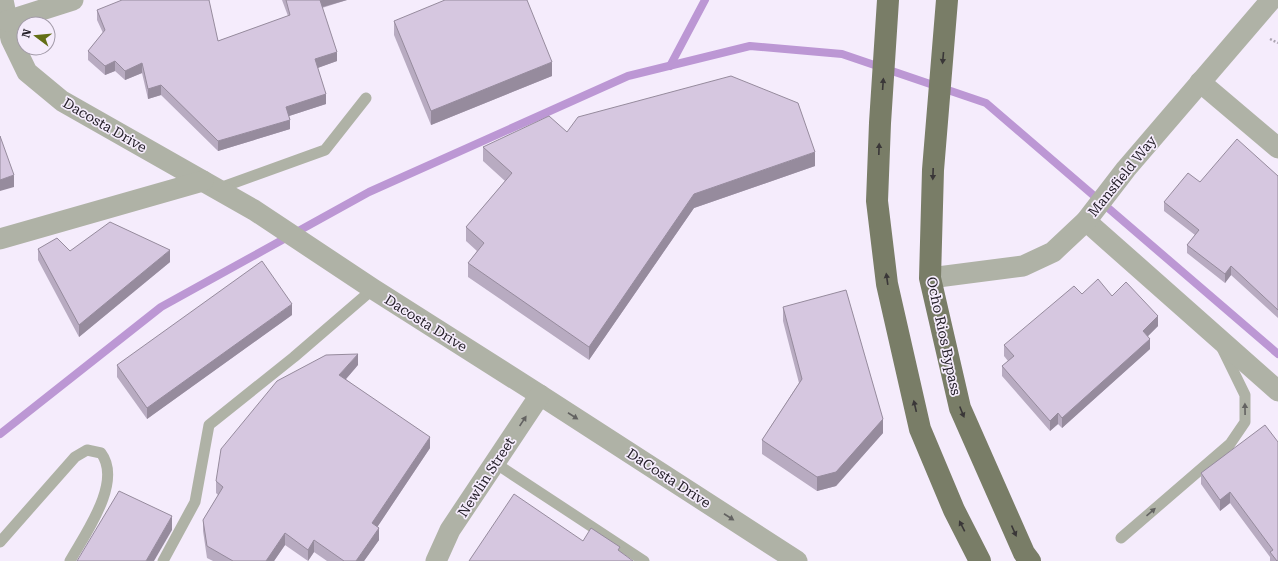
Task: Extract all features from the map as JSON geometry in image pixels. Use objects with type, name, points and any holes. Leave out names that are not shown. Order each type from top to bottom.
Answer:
[{"type":"main road","points":[[888,10],[880,123],[877,201],[887,284],[920,429],[954,510],[980,561]]},
{"type":"main road","name":"Ocho Rios Bypass","points":[[947,10],[936,135],[930,278],[960,408],[1024,552],[1030,561]]},
{"type":"street","name":"Dacosta Drive","points":[[3,0],[11,39],[27,72],[62,100],[254,210],[373,289],[540,395]]},
{"type":"street","points":[[7,20],[73,0]]},
{"type":"street","name":"Mansfield Way","points":[[930,278],[1023,266],[1053,252],[1086,221],[1126,169],[1271,0]]},
{"type":"street","points":[[1200,82],[1278,148]]},
{"type":"street","points":[[0,239],[210,184]]},
{"type":"street","points":[[1086,221],[1278,391]]},
{"type":"street","name":"Newlin Street","points":[[436,561],[450,530],[540,395]]},
{"type":"street","name":"DaCosta Drive","points":[[540,395],[797,561]]},
{"type":"lane","points":[[210,184],[325,150],[366,98]]},
{"type":"lane","points":[[163,561],[195,502],[209,425],[294,358],[373,289]]},
{"type":"lane","points":[[1121,538],[1230,444],[1245,422],[1245,395],[1217,337]]},
{"type":"lane","points":[[0,542],[74,457],[87,450],[100,454],[107,462],[107,482],[100,507],[70,561]]},
{"type":"lane","points":[[495,463],[644,561]]},
{"type":"building","points":[[122,0],[209,0],[218,41],[290,15],[286,0],[320,0],[337,52],[315,59],[326,94],[286,107],[290,120],[218,141],[161,85],[148,89],[142,63],[125,71],[115,61],[105,66],[88,51],[105,30],[97,10]]},
{"type":"building","points":[[445,0],[527,0],[552,62],[431,111],[394,21]]},
{"type":"building","points":[[731,76],[798,103],[815,152],[694,194],[589,347],[468,263],[484,243],[466,227],[512,173],[483,147],[549,116],[567,132],[578,117]]},
{"type":"building","points":[[0,136],[14,175],[0,180]]},
{"type":"building","points":[[1237,139],[1278,176],[1278,310],[1231,266],[1225,274],[1187,245],[1199,230],[1164,202],[1188,173],[1200,182]]},
{"type":"building","points":[[110,222],[170,250],[79,325],[38,249],[57,238],[70,251]]},
{"type":"building","points":[[262,261],[292,304],[147,408],[117,365]]},
{"type":"building","points":[[1098,279],[1112,296],[1126,282],[1158,316],[1143,331],[1150,339],[1062,418],[1058,413],[1050,421],[1002,366],[1014,356],[1004,345],[1074,286],[1082,294]]},
{"type":"building","points":[[846,290],[883,419],[836,472],[817,477],[762,440],[802,379],[783,307]]},
{"type":"building","points":[[358,354],[339,375],[430,437],[372,523],[379,528],[356,561],[344,561],[314,540],[308,550],[285,533],[266,561],[233,561],[207,546],[203,520],[223,487],[216,481],[221,449],[277,381],[326,355]]},
{"type":"building","points":[[1265,425],[1278,442],[1278,561],[1270,552],[1273,550],[1230,492],[1220,500],[1201,473]]},
{"type":"building","points":[[119,491],[172,516],[146,561],[77,561]]},
{"type":"building","points":[[514,494],[583,541],[591,528],[620,547],[618,550],[633,561],[469,561]]},
{"type":"waterway","points":[[670,66],[705,0]]},
{"type":"waterway","points":[[0,434],[161,307],[369,192],[628,76],[750,46],[842,54],[986,103],[1278,354]]}]
